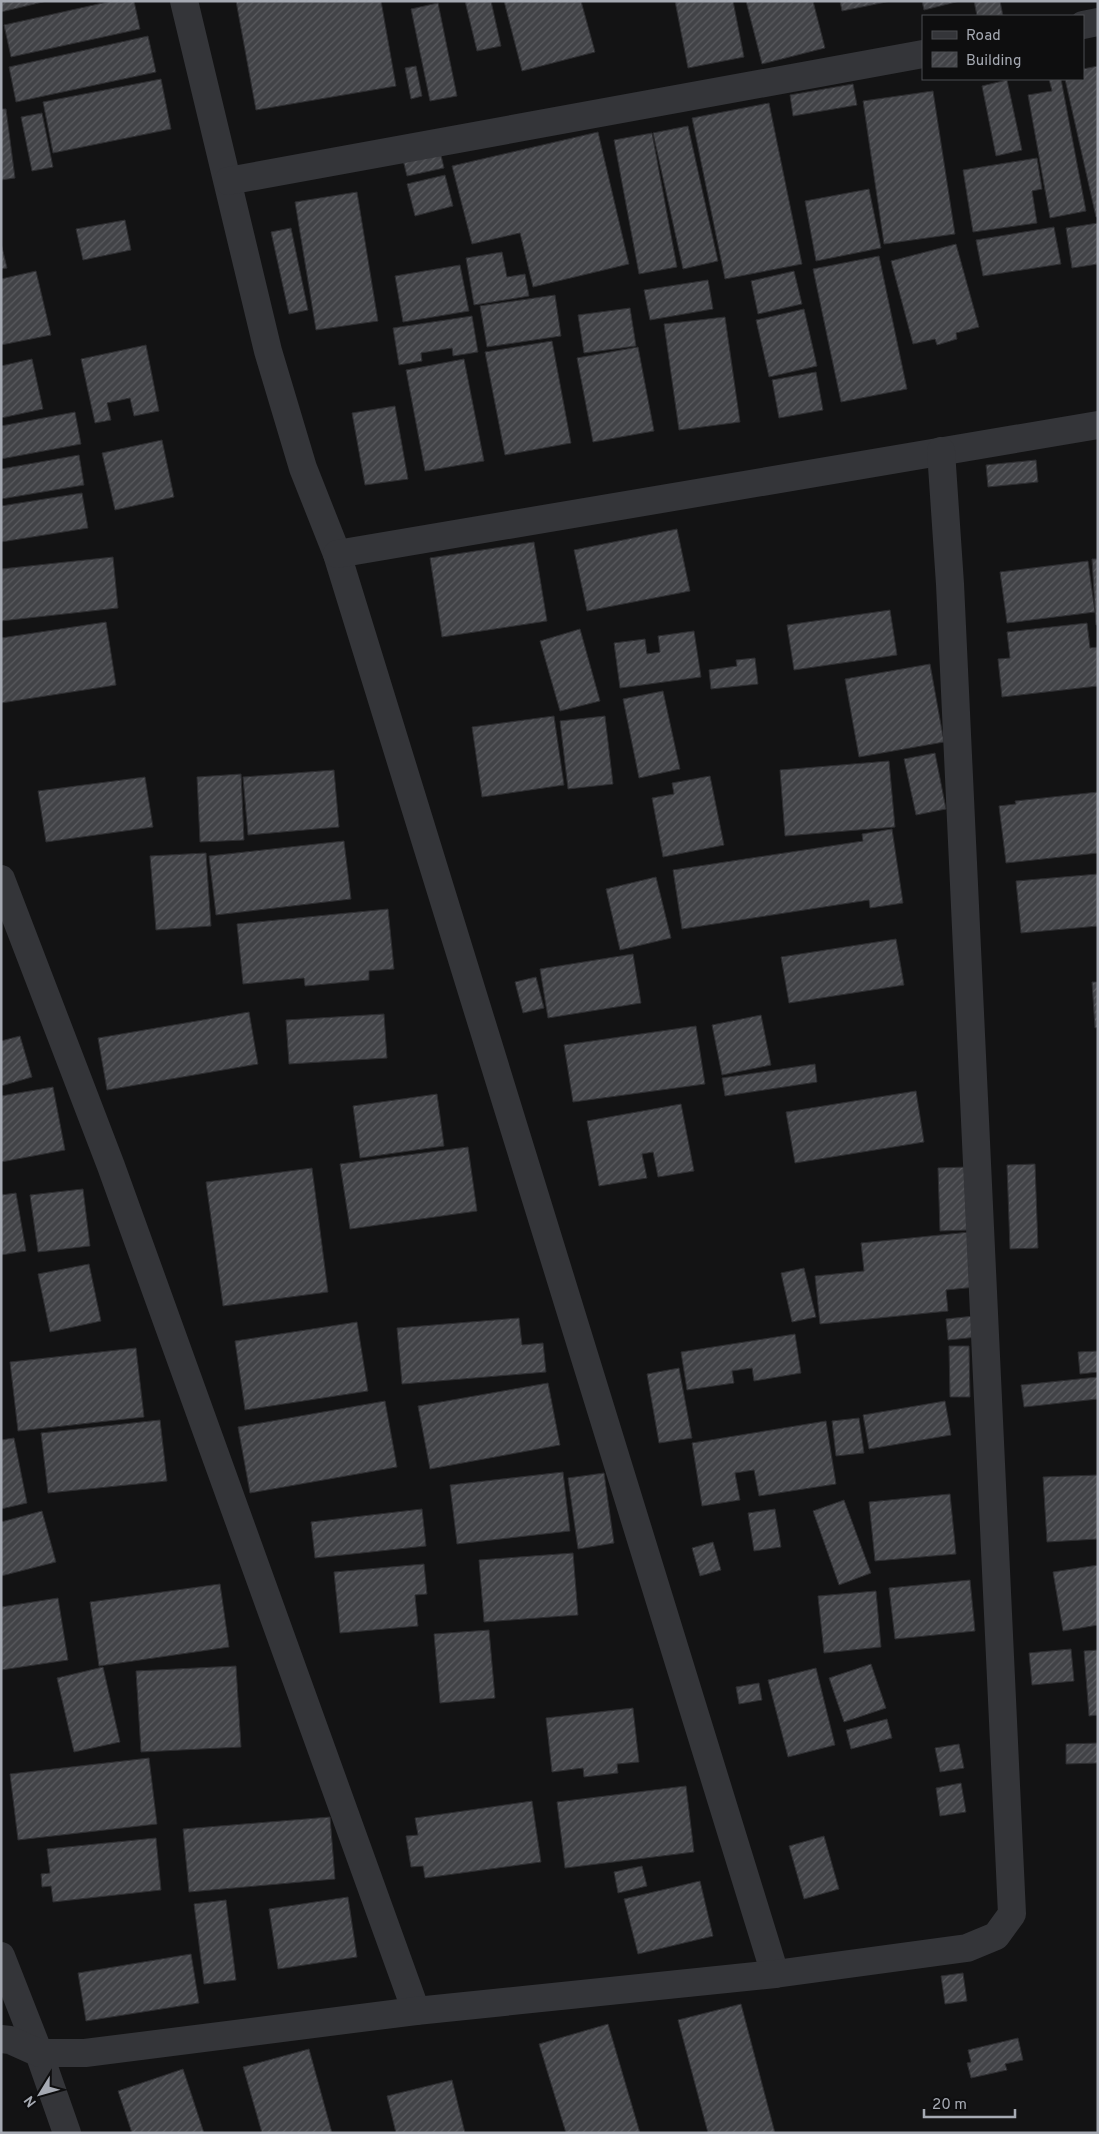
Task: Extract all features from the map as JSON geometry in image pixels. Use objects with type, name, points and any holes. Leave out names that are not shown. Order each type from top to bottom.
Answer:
[{"type":"street","points":[[184,1],[268,351],[302,468],[337,554],[775,1974]]},
{"type":"street","points":[[1084,25],[1098,22]]},
{"type":"street","points":[[228,181],[922,54]]},
{"type":"street","points":[[337,554],[1098,425]]},
{"type":"street","points":[[1,2039],[10,2040],[39,2053],[85,2054],[416,2011],[775,1974],[967,1948],[996,1936],[1012,1914],[950,584],[941,451]]},
{"type":"street","points":[[1,879],[114,1176],[416,2011]]},
{"type":"street","points":[[1,1956],[39,2053],[66,2133]]},
{"type":"building","points":[[1,1],[47,1],[1,12]]},
{"type":"building","points":[[112,1],[134,1],[140,29],[11,57],[4,25]]},
{"type":"building","points":[[236,1],[381,1],[396,86],[256,110]]},
{"type":"building","points":[[465,1],[491,1],[501,46],[477,51]]},
{"type":"building","points":[[504,1],[581,1],[595,52],[522,71]]},
{"type":"building","points":[[675,1],[733,1],[744,57],[688,68]]},
{"type":"building","points":[[746,1],[813,1],[825,48],[762,64]]},
{"type":"building","points":[[840,1],[891,1],[842,11]]},
{"type":"building","points":[[922,1],[960,1],[924,10]]},
{"type":"building","points":[[974,1],[1000,1],[1003,15],[977,15]]},
{"type":"building","points":[[438,3],[457,96],[430,101],[411,9]]},
{"type":"building","points":[[148,36],[156,72],[16,102],[9,67]]},
{"type":"building","points":[[416,66],[422,96],[411,99],[405,68]]},
{"type":"building","points":[[1098,66],[1098,217],[1096,217],[1065,80],[1084,80],[1084,69]]},
{"type":"building","points":[[161,79],[171,129],[53,153],[43,102]]},
{"type":"building","points":[[1007,80],[1022,150],[996,156],[982,86]]},
{"type":"building","points":[[1049,80],[1061,80],[1086,211],[1050,218],[1028,95],[1052,91]]},
{"type":"building","points":[[853,84],[857,105],[793,116],[790,95]]},
{"type":"building","points":[[933,91],[955,234],[884,244],[863,101]]},
{"type":"building","points":[[769,103],[802,264],[725,279],[692,118]]},
{"type":"building","points":[[1,109],[6,109],[15,178],[1,180]]},
{"type":"building","points":[[42,113],[53,167],[32,171],[21,117]]},
{"type":"building","points":[[688,126],[718,261],[683,269],[653,133]]},
{"type":"building","points":[[598,132],[629,264],[533,287],[520,233],[472,244],[452,166]]},
{"type":"building","points":[[652,133],[677,267],[639,274],[614,140]]},
{"type":"building","points":[[439,147],[444,168],[407,176],[402,156]]},
{"type":"building","points":[[1037,158],[1042,189],[1032,191],[1037,223],[973,232],[963,170]]},
{"type":"building","points":[[445,175],[453,206],[415,216],[407,184]]},
{"type":"building","points":[[869,189],[881,248],[816,261],[805,201]]},
{"type":"building","points":[[357,192],[378,321],[316,330],[295,202]]},
{"type":"building","points":[[125,220],[131,250],[83,260],[76,229]]},
{"type":"building","points":[[1098,223],[1098,264],[1072,268],[1066,228]]},
{"type":"building","points":[[1054,227],[1061,264],[983,276],[976,240]]},
{"type":"building","points":[[291,228],[308,310],[289,314],[271,232]]},
{"type":"building","points":[[1,243],[7,268],[1,269]]},
{"type":"building","points":[[956,244],[979,327],[956,333],[957,339],[937,345],[935,339],[913,344],[891,261]]},
{"type":"building","points":[[502,252],[507,277],[525,274],[529,296],[474,305],[466,258]]},
{"type":"building","points":[[879,256],[907,389],[841,402],[813,269]]},
{"type":"building","points":[[460,265],[469,311],[403,322],[395,276]]},
{"type":"building","points":[[36,271],[51,335],[1,345],[1,279]]},
{"type":"building","points":[[794,271],[802,304],[758,314],[751,281]]},
{"type":"building","points":[[708,280],[713,309],[650,320],[644,290]]},
{"type":"building","points":[[555,295],[561,336],[487,347],[480,306]]},
{"type":"building","points":[[630,308],[636,346],[584,353],[578,315]]},
{"type":"building","points":[[804,309],[817,366],[769,377],[756,320]]},
{"type":"building","points":[[472,316],[478,352],[453,356],[452,348],[421,353],[422,361],[399,365],[393,328]]},
{"type":"building","points":[[725,317],[740,422],[679,430],[664,324]]},
{"type":"building","points":[[552,341],[571,443],[505,455],[485,352]]},
{"type":"building","points":[[146,345],[159,411],[134,416],[130,398],[107,403],[111,420],[95,423],[81,359]]},
{"type":"building","points":[[638,347],[654,431],[593,442],[577,358]]},
{"type":"building","points":[[32,359],[43,409],[1,418],[1,366]]},
{"type":"building","points":[[464,359],[484,461],[425,471],[406,370]]},
{"type":"building","points":[[816,372],[823,410],[779,418],[772,380]]},
{"type":"building","points":[[395,406],[408,479],[365,485],[352,413]]},
{"type":"building","points":[[75,412],[81,444],[1,459],[1,426]]},
{"type":"building","points":[[162,440],[174,497],[115,510],[102,453]]},
{"type":"building","points":[[79,455],[84,485],[1,499],[1,469]]},
{"type":"building","points":[[1036,460],[1038,482],[988,487],[986,465]]},
{"type":"building","points":[[82,493],[88,528],[1,542],[1,506]]},
{"type":"building","points":[[677,529],[690,591],[587,611],[574,550]]},
{"type":"building","points":[[534,542],[547,621],[442,637],[430,558]]},
{"type":"building","points":[[113,557],[118,608],[1,621],[1,569]]},
{"type":"building","points":[[1092,559],[1098,559],[1098,625],[1096,625]]},
{"type":"building","points":[[1088,561],[1095,612],[1007,623],[1000,572]]},
{"type":"building","points":[[890,610],[897,655],[794,670],[787,625]]},
{"type":"building","points":[[106,622],[116,685],[1,703],[1,638]]},
{"type":"building","points":[[1087,623],[1090,648],[1098,647],[1098,686],[1002,697],[998,659],[1010,658],[1007,632]]},
{"type":"building","points":[[580,629],[600,701],[560,711],[540,641]]},
{"type":"building","points":[[694,631],[701,677],[620,688],[614,643],[645,639],[647,654],[660,652],[658,636]]},
{"type":"building","points":[[755,658],[758,684],[711,689],[709,670],[737,666],[736,660]]},
{"type":"building","points":[[930,664],[944,742],[859,757],[845,679]]},
{"type":"building","points":[[663,691],[680,769],[639,778],[623,699]]},
{"type":"building","points":[[554,716],[564,785],[482,797],[472,727]]},
{"type":"building","points":[[605,716],[613,784],[568,789],[560,721]]},
{"type":"building","points":[[935,753],[946,809],[916,815],[904,759]]},
{"type":"building","points":[[889,761],[895,827],[785,836],[780,770]]},
{"type":"building","points":[[334,770],[339,827],[248,835],[243,777]]},
{"type":"building","points":[[241,774],[244,840],[200,842],[197,777]]},
{"type":"building","points":[[710,776],[724,845],[663,857],[652,798],[674,794],[672,783]]},
{"type":"building","points":[[145,777],[153,827],[46,842],[38,791]]},
{"type":"building","points":[[1098,792],[1098,853],[1006,863],[999,806],[1016,804],[1015,801]]},
{"type":"building","points":[[892,829],[903,903],[870,908],[869,900],[682,929],[673,870],[863,841],[862,834]]},
{"type":"building","points":[[344,841],[351,899],[216,915],[209,856]]},
{"type":"building","points":[[206,853],[211,926],[156,930],[150,856]]},
{"type":"building","points":[[1098,874],[1098,926],[1021,933],[1016,881]]},
{"type":"building","points":[[656,877],[671,938],[620,950],[606,889]]},
{"type":"building","points":[[388,909],[394,969],[369,971],[369,980],[305,986],[304,978],[243,984],[237,924]]},
{"type":"building","points":[[896,939],[904,985],[789,1003],[781,957]]},
{"type":"building","points":[[633,954],[641,1003],[548,1018],[540,969]]},
{"type":"building","points":[[536,977],[544,1008],[523,1013],[515,982]]},
{"type":"building","points":[[1092,982],[1098,982],[1098,1027],[1095,1028]]},
{"type":"building","points":[[249,1012],[258,1064],[107,1090],[98,1038]]},
{"type":"building","points":[[384,1014],[387,1058],[289,1064],[286,1020]]},
{"type":"building","points":[[761,1015],[771,1065],[722,1075],[712,1025]]},
{"type":"building","points":[[696,1026],[705,1084],[573,1102],[564,1045]]},
{"type":"building","points":[[20,1036],[32,1077],[1,1086],[1,1041]]},
{"type":"building","points":[[815,1064],[817,1082],[725,1096],[722,1078]]},
{"type":"building","points":[[53,1087],[65,1150],[1,1162],[1,1096]]},
{"type":"building","points":[[916,1091],[924,1142],[795,1163],[786,1112]]},
{"type":"building","points":[[437,1094],[444,1146],[360,1158],[353,1106]]},
{"type":"building","points":[[681,1104],[694,1171],[658,1177],[653,1152],[642,1154],[647,1178],[599,1186],[587,1121]]},
{"type":"building","points":[[468,1147],[477,1211],[350,1229],[340,1164]]},
{"type":"building","points":[[1035,1164],[1038,1248],[1010,1249],[1007,1165]]},
{"type":"building","points":[[966,1167],[968,1230],[940,1231],[938,1168]]},
{"type":"building","points":[[312,1168],[328,1292],[223,1306],[206,1182]]},
{"type":"building","points":[[83,1189],[90,1246],[38,1252],[30,1195]]},
{"type":"building","points":[[16,1193],[26,1251],[1,1255],[1,1195]]},
{"type":"building","points":[[970,1232],[976,1287],[946,1290],[948,1311],[820,1324],[815,1276],[864,1271],[861,1243]]},
{"type":"building","points":[[89,1264],[101,1321],[50,1332],[38,1274]]},
{"type":"building","points":[[804,1268],[816,1317],[792,1322],[781,1273]]},
{"type":"building","points":[[974,1316],[977,1337],[948,1340],[946,1319]]},
{"type":"building","points":[[519,1318],[522,1345],[543,1343],[546,1372],[402,1384],[397,1328]]},
{"type":"building","points":[[357,1322],[368,1391],[245,1410],[235,1341]]},
{"type":"building","points":[[795,1334],[801,1373],[754,1381],[752,1368],[732,1371],[734,1383],[687,1390],[681,1352]]},
{"type":"building","points":[[949,1346],[969,1346],[970,1397],[950,1397]]},
{"type":"building","points":[[136,1348],[144,1417],[18,1431],[10,1362]]},
{"type":"building","points":[[1098,1351],[1098,1372],[1080,1374],[1078,1352]]},
{"type":"building","points":[[679,1368],[692,1438],[659,1443],[647,1374]]},
{"type":"building","points":[[1098,1377],[1098,1399],[1024,1407],[1021,1385]]},
{"type":"building","points":[[548,1383],[560,1445],[430,1469],[418,1406]]},
{"type":"building","points":[[385,1401],[397,1467],[250,1493],[238,1427]]},
{"type":"building","points":[[945,1401],[951,1435],[869,1449],[863,1415]]},
{"type":"building","points":[[859,1418],[864,1453],[836,1456],[832,1421]]},
{"type":"building","points":[[160,1420],[167,1481],[48,1493],[41,1433]]},
{"type":"building","points":[[826,1421],[836,1484],[759,1496],[754,1470],[735,1473],[740,1500],[702,1506],[692,1443]]},
{"type":"building","points":[[14,1438],[27,1503],[1,1509],[1,1440]]},
{"type":"building","points":[[563,1472],[570,1531],[457,1544],[450,1485]]},
{"type":"building","points":[[604,1473],[614,1543],[578,1549],[568,1478]]},
{"type":"building","points":[[1098,1475],[1098,1539],[1047,1542],[1043,1477]]},
{"type":"building","points":[[950,1494],[956,1554],[875,1561],[869,1502]]},
{"type":"building","points":[[844,1500],[871,1573],[839,1585],[813,1511]]},
{"type":"building","points":[[422,1509],[426,1546],[315,1558],[311,1522]]},
{"type":"building","points":[[775,1509],[781,1547],[754,1551],[748,1513]]},
{"type":"building","points":[[42,1511],[56,1562],[1,1576],[1,1522]]},
{"type":"building","points":[[713,1542],[721,1570],[700,1576],[692,1548]]},
{"type":"building","points":[[573,1553],[578,1615],[484,1622],[479,1560]]},
{"type":"building","points":[[424,1564],[427,1594],[415,1595],[418,1626],[340,1633],[334,1572]]},
{"type":"building","points":[[1098,1565],[1098,1625],[1063,1631],[1053,1572]]},
{"type":"building","points":[[970,1580],[975,1631],[895,1639],[889,1588]]},
{"type":"building","points":[[220,1584],[229,1647],[99,1666],[90,1602]]},
{"type":"building","points":[[876,1591],[881,1647],[824,1653],[818,1596]]},
{"type":"building","points":[[58,1598],[68,1660],[1,1670],[1,1607]]},
{"type":"building","points":[[489,1630],[495,1698],[440,1703],[434,1634]]},
{"type":"building","points":[[1071,1649],[1074,1681],[1032,1685],[1029,1653]]},
{"type":"building","points":[[1098,1650],[1098,1715],[1089,1716],[1084,1651]]},
{"type":"building","points":[[871,1664],[886,1708],[844,1722],[829,1678]]},
{"type":"building","points":[[236,1666],[241,1747],[141,1752],[136,1671]]},
{"type":"building","points":[[103,1667],[120,1742],[74,1752],[57,1678]]},
{"type":"building","points":[[816,1668],[835,1745],[788,1757],[768,1680]]},
{"type":"building","points":[[759,1683],[762,1700],[739,1704],[736,1687]]},
{"type":"building","points":[[633,1708],[639,1762],[617,1764],[618,1773],[584,1777],[583,1768],[552,1772],[546,1718]]},
{"type":"building","points":[[887,1719],[892,1738],[851,1749],[846,1730]]},
{"type":"building","points":[[1098,1743],[1098,1763],[1066,1764],[1066,1744]]},
{"type":"building","points":[[959,1744],[964,1768],[940,1772],[935,1748]]},
{"type":"building","points":[[149,1758],[157,1824],[18,1840],[10,1774]]},
{"type":"building","points":[[961,1783],[966,1812],[940,1816],[936,1788]]},
{"type":"building","points":[[686,1786],[694,1852],[565,1868],[557,1802]]},
{"type":"building","points":[[532,1801],[541,1862],[425,1878],[423,1866],[411,1867],[406,1836],[418,1835],[415,1818]]},
{"type":"building","points":[[330,1817],[335,1879],[189,1892],[183,1829]]},
{"type":"building","points":[[824,1836],[839,1889],[804,1899],[789,1846]]},
{"type":"building","points":[[156,1838],[161,1890],[53,1902],[51,1886],[42,1887],[41,1874],[50,1873],[47,1849]]},
{"type":"building","points":[[642,1866],[647,1886],[618,1893],[614,1872]]},
{"type":"building","points":[[700,1881],[713,1936],[638,1954],[624,1899]]},
{"type":"building","points":[[348,1897],[357,1957],[278,1969],[269,1909]]},
{"type":"building","points":[[226,1900],[236,1980],[204,1984],[194,1904]]},
{"type":"building","points":[[191,1954],[199,2003],[86,2021],[78,1973]]},
{"type":"building","points":[[963,1973],[967,2001],[945,2004],[941,1976]]},
{"type":"building","points":[[741,2004],[775,2133],[708,2133],[678,2020]]},
{"type":"building","points":[[608,2024],[640,2133],[566,2133],[539,2044]]},
{"type":"building","points":[[1018,2038],[1023,2060],[1005,2064],[1007,2070],[971,2078],[967,2063],[971,2062],[968,2050]]},
{"type":"building","points":[[309,2049],[332,2133],[262,2133],[243,2067]]},
{"type":"building","points":[[183,2069],[204,2133],[132,2133],[118,2091]]},
{"type":"building","points":[[452,2080],[465,2133],[396,2133],[387,2096]]}]
